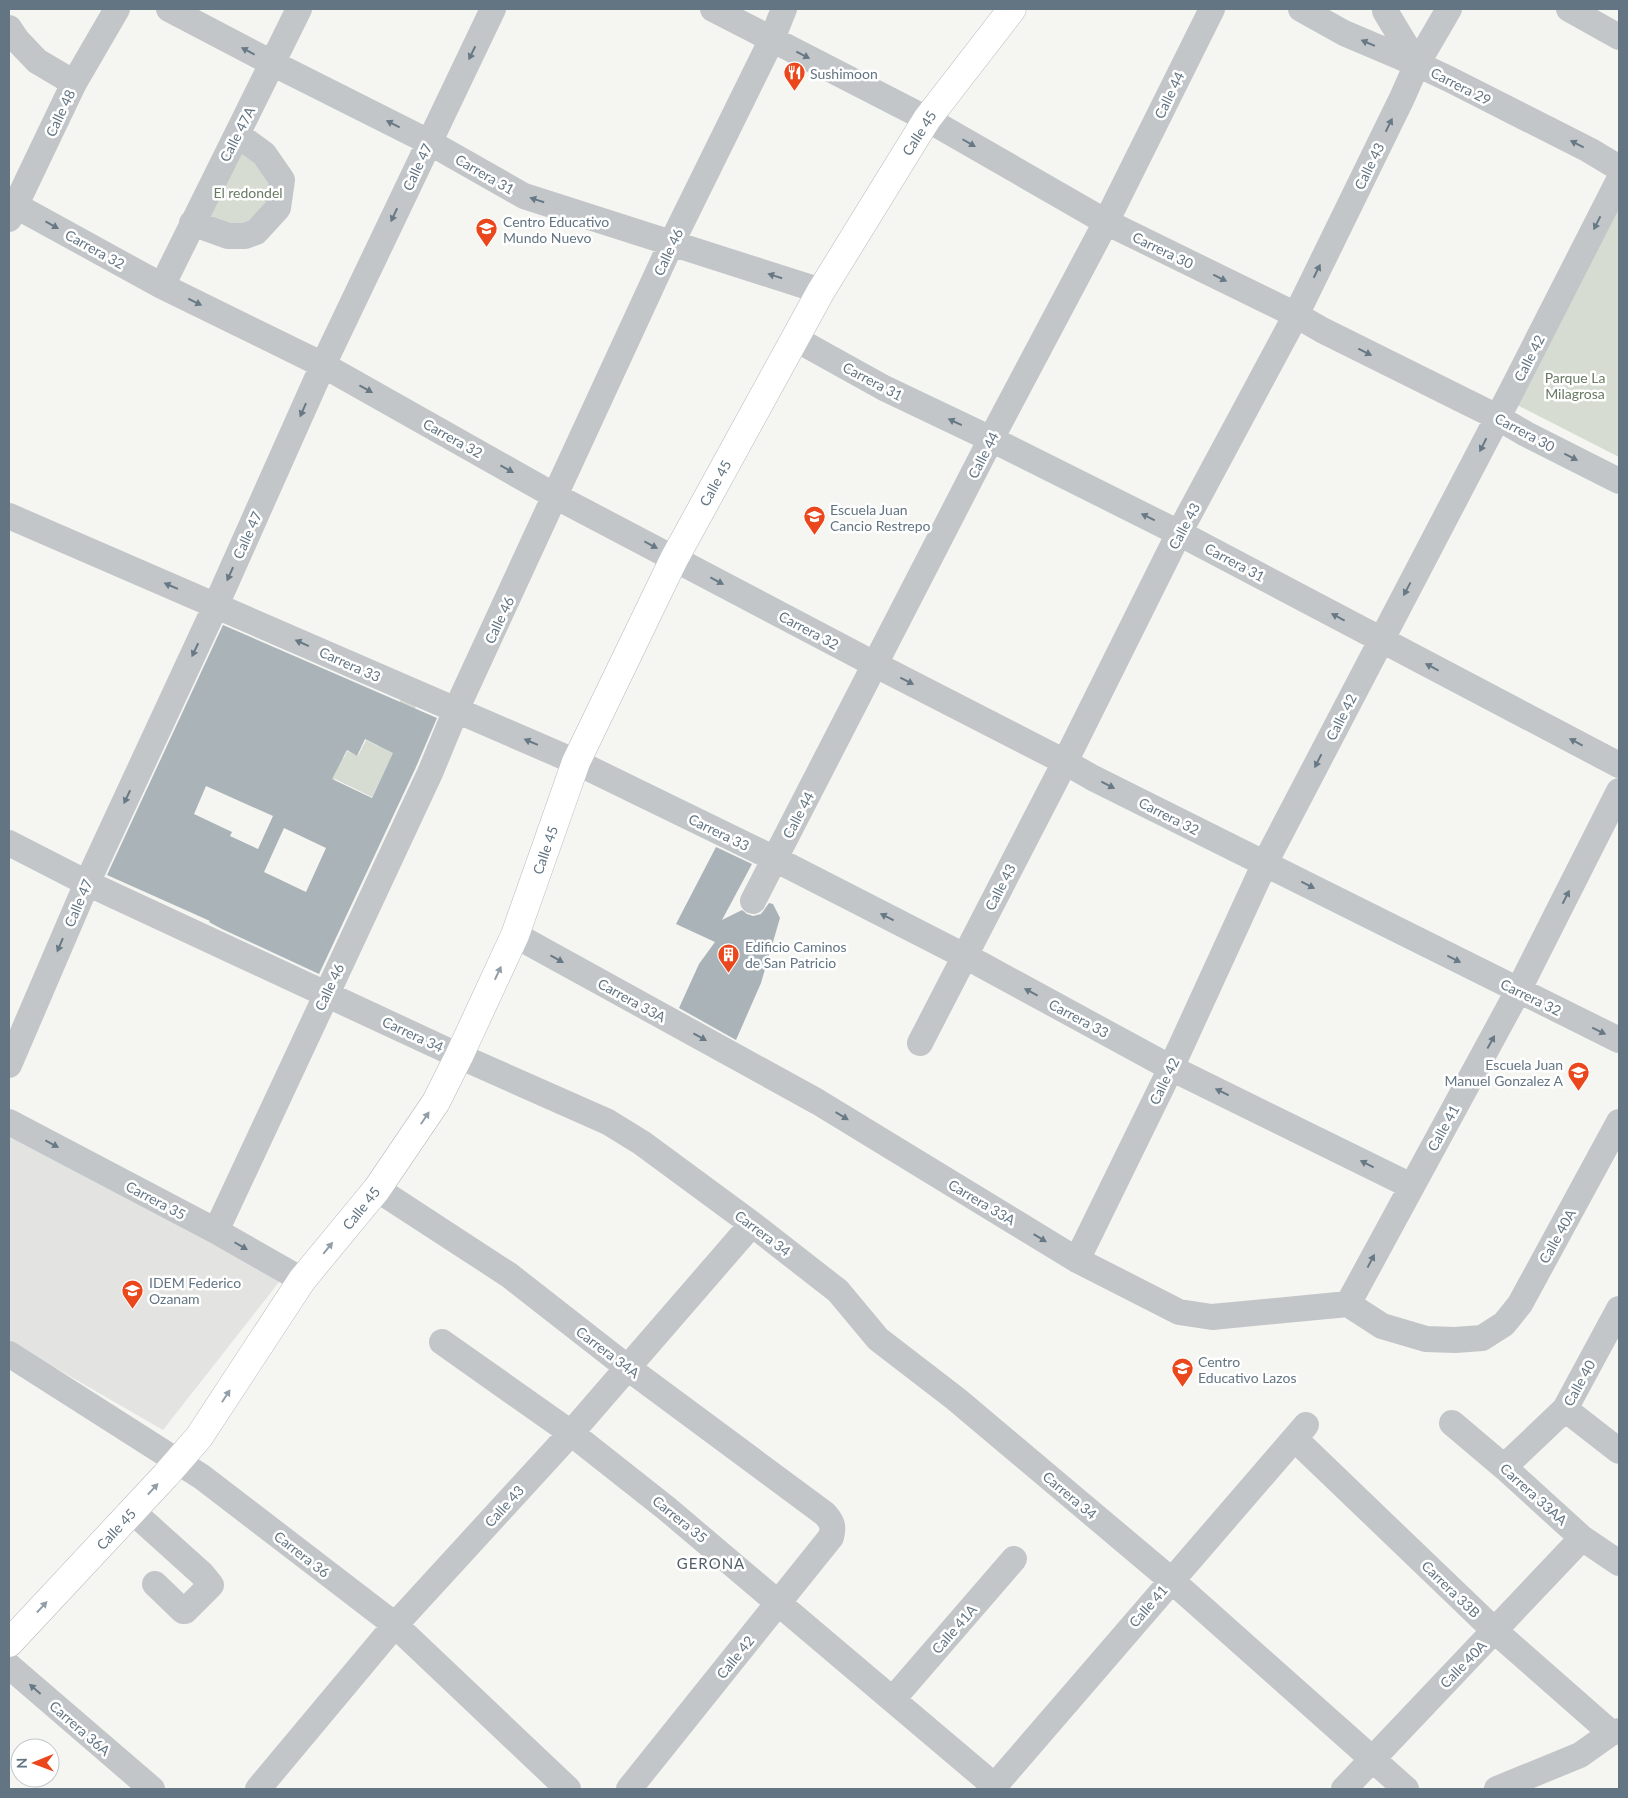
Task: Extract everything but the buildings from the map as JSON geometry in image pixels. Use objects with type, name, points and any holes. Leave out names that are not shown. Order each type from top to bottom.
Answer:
[{"type":"main road","name":"Calle 45","points":[[9,1643],[132,1512],[199,1436],[302,1280],[377,1189],[436,1102],[515,935],[576,762],[674,559],[821,291],[927,119],[1012,9]]},
{"type":"street","name":"Calle 48","points":[[11,209],[74,83],[117,9]]},
{"type":"street","name":"Carrera 31","points":[[169,9],[429,142],[524,196],[821,291]]},
{"type":"street","name":"Calle 47A","points":[[162,286],[299,9]]},
{"type":"street","name":"Calle 47","points":[[9,1065],[87,883],[216,605],[323,365],[493,9]]},
{"type":"street","name":"Carrera 30","points":[[713,9],[927,119],[1106,222],[1296,315],[1619,481]]},
{"type":"street","name":"Calle 46","points":[[216,1232],[430,773],[456,710],[671,244],[772,39],[784,9]]},
{"type":"street","name":"Calle 44","points":[[753,901],[876,666],[991,439],[1106,222],[1212,9]]},
{"type":"street","name":"Carrera 29","points":[[1301,9],[1344,32],[1417,64],[1589,150],[1619,168]]},
{"type":"street","points":[[1385,9],[1385,12],[1417,64]]},
{"type":"street","name":"Calle 43","points":[[920,1043],[1065,762],[1179,533],[1296,315],[1417,64],[1449,9]]},
{"type":"street","points":[[1569,9],[1619,37]]},
{"type":"street","points":[[9,28],[37,61],[74,83]]},
{"type":"street","points":[[192,223],[228,236],[244,236],[256,232],[278,208],[282,180],[264,154],[237,134]]},
{"type":"street","name":"Calle 42","points":[[1077,1260],[1171,1068],[1265,863],[1619,180]]},
{"type":"street","name":"Carrera 32","points":[[11,209],[323,365],[555,496],[876,666],[1094,778],[1619,1040]]},
{"type":"street","name":"Carrera 31","points":[[794,338],[884,388],[1179,533],[1619,764]]},
{"type":"street","name":"Carrera 33","points":[[9,516],[576,762],[775,859],[964,957],[1171,1068],[1411,1186]]},
{"type":"street","name":"Calle 41","points":[[1348,1304],[1518,991],[1619,791]]},
{"type":"street","name":"Carrera 34","points":[[9,843],[87,883],[459,1056],[608,1122],[642,1143],[752,1224],[838,1291],[878,1338],[963,1406],[1171,1580],[1406,1789]]},
{"type":"street","name":"Carrera 33A","points":[[515,935],[818,1102],[1077,1260],[1179,1312],[1212,1317],[1348,1304]]},
{"type":"street","name":"Carrera 35","points":[[9,1122],[302,1280]]},
{"type":"street","name":"Calle 40A","points":[[1348,1304],[1382,1326],[1426,1339],[1455,1340],[1482,1338],[1504,1324],[1520,1304],[1619,1122]]},
{"type":"street","name":"Carrera 34A","points":[[377,1189],[509,1275],[628,1368],[825,1514],[832,1522]]},
{"type":"street","name":"Calle 43","points":[[258,1789],[395,1626],[571,1433],[752,1224]]},
{"type":"street","name":"Calle 40","points":[[1504,1467],[1566,1410],[1619,1309]]},
{"type":"street","name":"Carrera 35","points":[[442,1342],[571,1433],[666,1508],[893,1699],[995,1788]]},
{"type":"street","name":"Carrera 36","points":[[9,1354],[202,1477],[395,1626],[568,1789]]},
{"type":"street","points":[[1566,1410],[1619,1451]]},
{"type":"street","name":"Carrera 33AA","points":[[1452,1423],[1582,1538],[1619,1563]]},
{"type":"street","name":"Calle 41","points":[[995,1788],[1171,1580],[1300,1432]]},
{"type":"street","name":"Carrera 33B","points":[[1300,1432],[1495,1631],[1615,1732]]},
{"type":"street","points":[[132,1512],[196,1568],[211,1585],[183,1611],[155,1584]]},
{"type":"street","name":"Calle 42","points":[[629,1789],[831,1537],[833,1530],[832,1522]]},
{"type":"street","name":"Calle 40A","points":[[1344,1789],[1582,1538]]},
{"type":"street","name":"Calle 41A","points":[[893,1699],[1014,1559]]},
{"type":"street","name":"Carrera 36A","points":[[9,1666],[152,1789]]},
{"type":"street","points":[[1497,1789],[1580,1754],[1615,1732]]},
{"type":"shaded area","name":"IDEM Federico Ozanam","points":[[9,1127],[283,1277],[163,1430],[9,1341]]},
{"type":"green space","name":"El redondel","points":[[243,142],[275,170],[262,216],[236,229],[205,221]]},
{"type":"green space","name":"Parque La Milagrosa","points":[[1619,195],[1619,457],[1515,404]]},
{"type":"green space","points":[[403,695],[418,702],[372,797],[335,779],[329,790],[325,749],[344,758],[347,751],[358,756],[366,740],[378,746]]},
{"type":"place","name":"Sushimoon","points":[[794,92]]},
{"type":"place","name":"Centro Educativo Mundo Nuevo","points":[[487,248]]},
{"type":"place","name":"Escuela Juan Cancio Restrepo","points":[[814,536]]},
{"type":"place","name":"Edificio Caminos de San Patricio","points":[[729,973]]},
{"type":"place","name":"Escuela Juan Manuel Gonzalez A","points":[[1579,1091]]},
{"type":"place","name":"IDEM Federico Ozanam","points":[[133,1309]]},
{"type":"place","name":"Centro Educativo Lazos","points":[[1182,1388]]},
{"type":"district","name":"GERONA","points":[[711,1563]]}]
